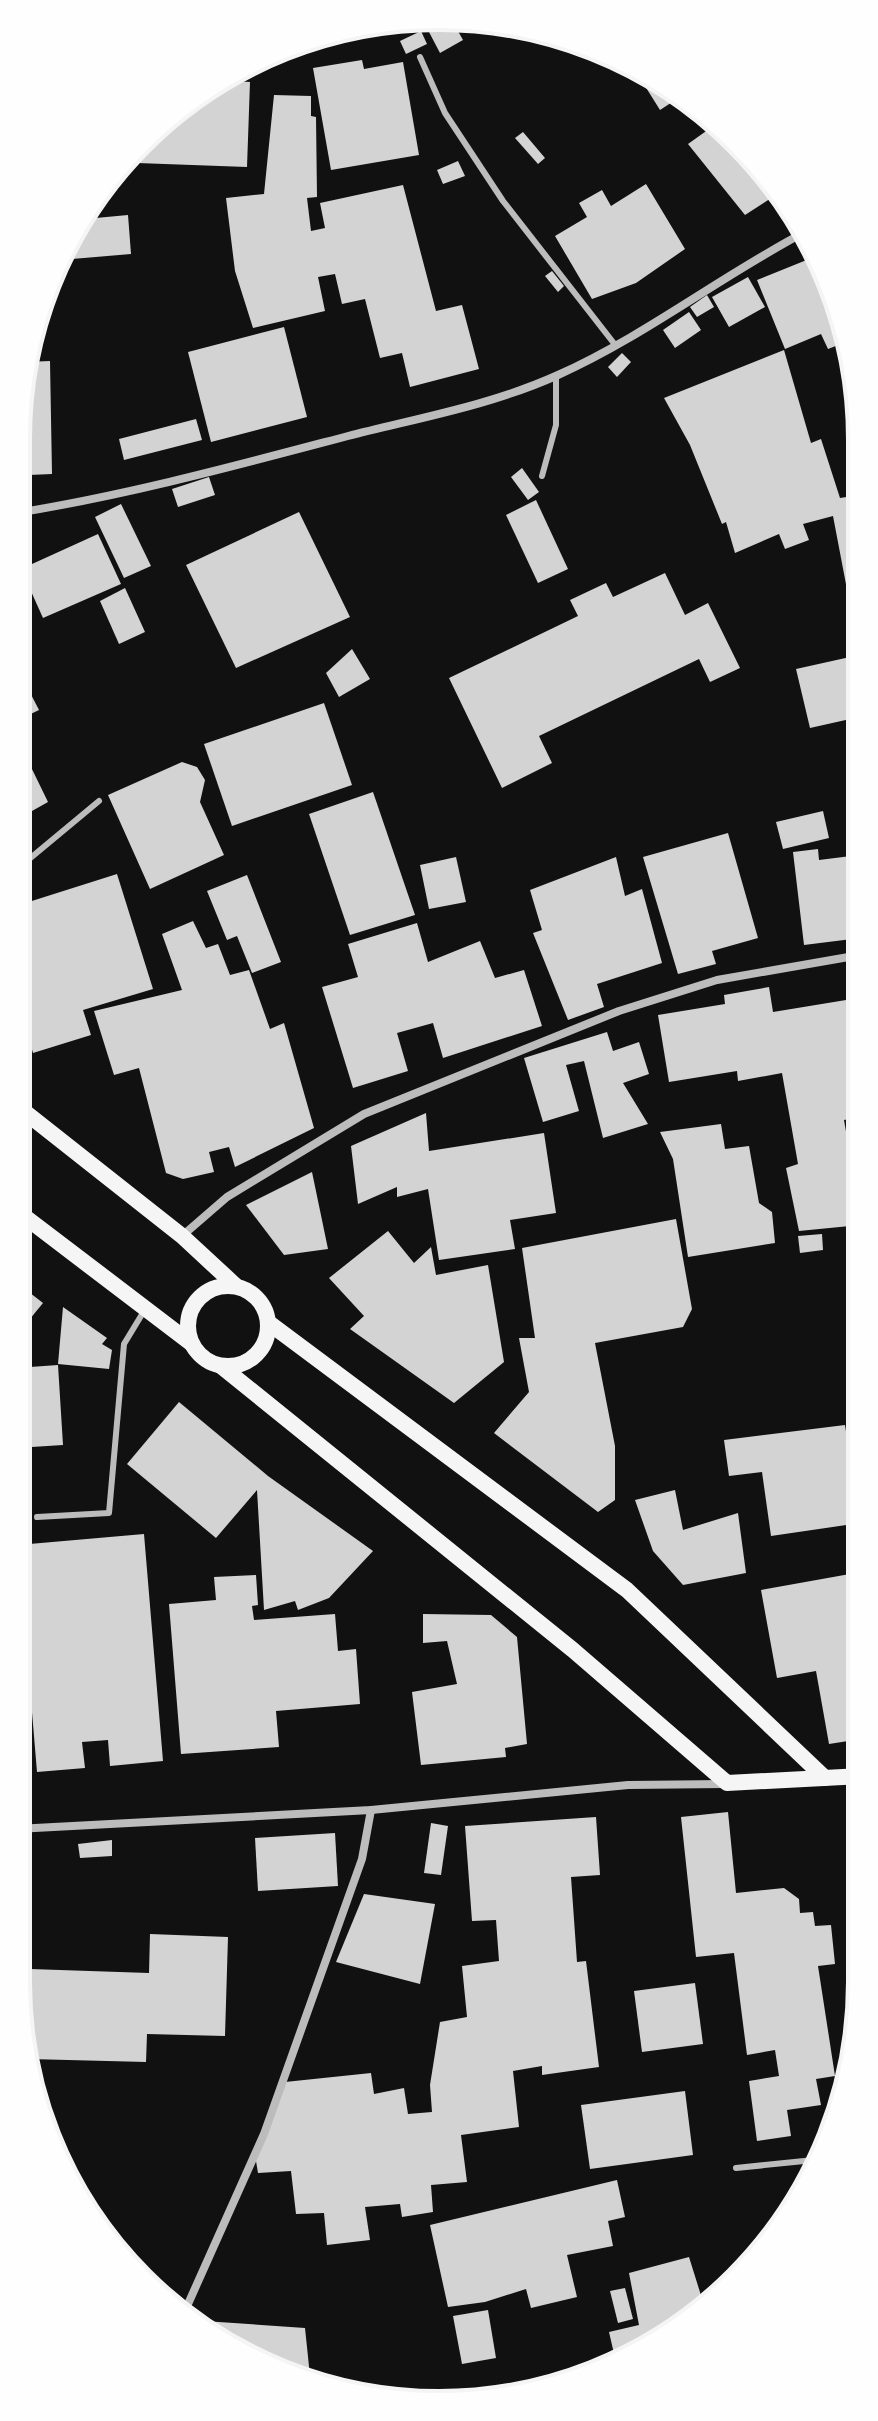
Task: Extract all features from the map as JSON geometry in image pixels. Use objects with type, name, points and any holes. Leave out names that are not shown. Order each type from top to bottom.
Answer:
[{"type":"main road","points":[[30,1116],[182,1236],[236,1286],[253,1293],[264,1306],[269,1323],[266,1341],[255,1356],[239,1365],[221,1366]]},
{"type":"main road","points":[[30,1221],[144,1311],[192,1344],[204,1359],[221,1366],[573,1650],[727,1783],[848,1777]]},
{"type":"main road","points":[[192,1344],[188,1327],[191,1309],[202,1295],[218,1287],[236,1286]]},
{"type":"main road","points":[[269,1323],[627,1590],[825,1778]]},
{"type":"street","points":[[30,511],[102,499],[491,400],[556,376],[616,346],[744,264],[794,238]]},
{"type":"street","points":[[182,1236],[227,1197],[364,1114],[619,1011],[717,980],[848,957]]},
{"type":"street","points":[[30,1828],[371,1810],[628,1785],[727,1783]]},
{"type":"street","points":[[188,2304],[264,2134],[362,1859],[371,1810]]},
{"type":"lane","points":[[420,57],[445,113],[503,201],[616,346]]},
{"type":"lane","points":[[542,476],[556,425],[556,376]]},
{"type":"lane","points":[[30,858],[99,801]]},
{"type":"lane","points":[[37,1517],[109,1513],[124,1344],[144,1311]]},
{"type":"lane","points":[[736,2168],[807,2161]]},
{"type":"building","points":[[421,31],[427,44],[406,54],[400,41]]},
{"type":"building","points":[[458,31],[463,40],[440,53],[429,32]]},
{"type":"building","points":[[362,60],[364,69],[403,62],[419,155],[331,170],[313,68]]},
{"type":"building","points":[[241,81],[250,82],[247,167],[137,163],[169,131]]},
{"type":"building","points":[[645,86],[666,99],[671,103],[660,110]]},
{"type":"building","points":[[274,95],[311,96],[311,116],[316,117],[317,197],[307,198],[311,231],[325,228],[320,203],[403,185],[436,311],[462,305],[479,369],[410,387],[402,353],[380,358],[365,299],[342,304],[335,274],[318,277],[325,311],[253,328],[235,271],[226,198],[264,194]]},
{"type":"building","points":[[708,130],[747,169],[770,199],[745,215],[688,144]]},
{"type":"building","points":[[523,132],[545,158],[538,164],[515,138]]},
{"type":"building","points":[[458,161],[465,176],[443,184],[437,170]]},
{"type":"building","points":[[646,184],[685,249],[636,283],[592,299],[555,236],[587,217],[579,203],[602,190],[611,206]]},
{"type":"building","points":[[128,215],[131,254],[72,259],[95,218]]},
{"type":"building","points":[[807,260],[837,346],[828,349],[821,334],[785,349],[757,280]]},
{"type":"building","points":[[552,271],[564,286],[558,292],[545,276]]},
{"type":"building","points":[[748,277],[765,307],[729,327],[712,297]]},
{"type":"building","points":[[707,295],[714,307],[697,317],[690,307]]},
{"type":"building","points":[[689,312],[701,330],[675,348],[663,330]]},
{"type":"building","points":[[284,327],[307,417],[211,442],[188,352]]},
{"type":"building","points":[[784,350],[811,443],[821,439],[840,498],[848,497],[848,595],[833,516],[803,524],[809,540],[785,549],[779,534],[735,553],[726,522],[722,524],[690,445],[664,398]]},
{"type":"building","points":[[622,353],[631,362],[617,377],[608,367]]},
{"type":"building","points":[[50,361],[52,474],[30,475],[31,412],[38,362]]},
{"type":"building","points":[[196,419],[202,440],[124,460],[119,439]]},
{"type":"building","points":[[522,468],[539,492],[528,500],[511,477]]},
{"type":"building","points":[[209,477],[215,495],[178,507],[172,489]]},
{"type":"building","points":[[536,500],[568,569],[538,583],[506,515]]},
{"type":"building","points":[[121,504],[151,566],[124,578],[95,517]]},
{"type":"building","points":[[299,512],[350,617],[236,668],[186,565]]},
{"type":"building","points":[[98,534],[121,584],[43,618],[30,589],[30,565]]},
{"type":"building","points":[[665,573],[685,615],[708,603],[740,668],[710,682],[699,659],[539,736],[552,763],[502,788],[449,678],[578,616],[570,600],[606,583],[613,597]]},
{"type":"building","points":[[125,588],[145,632],[119,644],[100,601]]},
{"type":"building","points":[[352,649],[370,679],[339,697],[326,673]]},
{"type":"building","points":[[848,657],[848,719],[810,728],[796,669]]},
{"type":"building","points":[[30,693],[39,710],[30,714]]},
{"type":"building","points":[[324,703],[352,785],[232,826],[204,744]]},
{"type":"building","points":[[182,762],[197,767],[205,780],[200,802],[224,855],[150,889],[108,795]]},
{"type":"building","points":[[30,765],[48,802],[30,812]]},
{"type":"building","points":[[373,792],[415,915],[350,935],[309,814]]},
{"type":"building","points":[[823,811],[829,838],[783,849],[776,822]]},
{"type":"building","points":[[728,833],[758,938],[712,951],[716,964],[678,974],[643,857]]},
{"type":"building","points":[[818,849],[819,860],[848,856],[848,940],[804,945],[793,852]]},
{"type":"building","points":[[456,857],[466,902],[429,909],[420,865]]},
{"type":"building","points":[[616,857],[625,896],[642,889],[662,963],[597,984],[604,1007],[568,1020],[533,933],[542,930],[530,890]]},
{"type":"building","points":[[117,874],[153,989],[83,1010],[91,1035],[33,1053],[30,1043],[30,902]]},
{"type":"building","points":[[247,875],[281,962],[252,973],[237,936],[227,940],[207,891]]},
{"type":"building","points":[[193,921],[206,948],[218,944],[230,975],[249,970],[270,1029],[284,1023],[314,1128],[235,1167],[229,1147],[209,1152],[214,1172],[183,1179],[166,1173],[139,1068],[114,1075],[94,1011],[182,990],[162,934]]},
{"type":"building","points":[[417,923],[428,962],[480,941],[495,978],[524,970],[542,1026],[443,1058],[433,1023],[397,1033],[408,1071],[353,1088],[322,987],[358,977],[348,944]]},
{"type":"building","points":[[769,987],[773,1012],[846,1000],[848,1119],[844,1120],[848,1143],[848,1226],[799,1231],[786,1168],[798,1164],[782,1073],[738,1081],[737,1071],[669,1082],[658,1015],[725,1004],[724,995]]},
{"type":"building","points":[[607,1032],[613,1051],[639,1042],[649,1074],[623,1083],[648,1124],[603,1138],[584,1061],[566,1065],[579,1111],[543,1122],[524,1058]]},
{"type":"building","points":[[426,1113],[429,1151],[544,1133],[556,1213],[510,1220],[515,1249],[439,1260],[428,1189],[397,1197],[397,1187],[358,1204],[351,1146]]},
{"type":"building","points":[[721,1124],[725,1149],[749,1146],[759,1203],[772,1212],[775,1243],[688,1257],[673,1159],[660,1132]]},
{"type":"building","points":[[312,1172],[328,1249],[284,1255],[246,1205]]},
{"type":"building","points":[[676,1219],[692,1309],[683,1327],[595,1343],[615,1446],[615,1500],[598,1512],[494,1433],[529,1392],[519,1338],[535,1338],[522,1248]]},
{"type":"building","points":[[388,1231],[414,1263],[431,1247],[436,1275],[488,1265],[504,1362],[454,1403],[350,1329],[364,1316],[329,1278]]},
{"type":"building","points":[[822,1234],[823,1250],[800,1253],[798,1236]]},
{"type":"building","points":[[30,1293],[43,1303],[30,1319]]},
{"type":"building","points":[[63,1307],[107,1338],[102,1344],[112,1350],[109,1369],[58,1364]]},
{"type":"building","points":[[58,1365],[63,1445],[30,1447],[30,1367]]},
{"type":"building","points":[[179,1402],[268,1476],[373,1551],[329,1598],[298,1610],[295,1601],[264,1610],[257,1490],[216,1538],[127,1464]]},
{"type":"building","points":[[845,1425],[848,1445],[848,1525],[771,1536],[762,1472],[729,1476],[724,1440]]},
{"type":"building","points":[[675,1490],[683,1530],[738,1513],[746,1573],[683,1585],[653,1551],[635,1500]]},
{"type":"building","points":[[144,1534],[163,1761],[110,1766],[108,1740],[82,1742],[85,1768],[37,1772],[30,1688],[30,1544]]},
{"type":"building","points":[[848,1574],[848,1741],[829,1744],[816,1671],[777,1678],[761,1590]]},
{"type":"building","points":[[256,1575],[258,1605],[252,1606],[254,1620],[335,1614],[338,1651],[356,1649],[360,1704],[276,1711],[279,1747],[181,1754],[169,1604],[216,1600],[214,1577]]},
{"type":"building","points":[[423,1614],[491,1615],[517,1637],[527,1744],[505,1748],[506,1757],[421,1765],[412,1692],[457,1684],[447,1641],[423,1643]]},
{"type":"building","points":[[728,1812],[736,1893],[784,1888],[799,1899],[800,1913],[813,1912],[815,1926],[831,1925],[835,1964],[818,1966],[835,2076],[816,2079],[821,2105],[787,2110],[791,2136],[757,2141],[749,2081],[779,2076],[775,2050],[747,2055],[734,1953],[696,1957],[681,1817]]},
{"type":"building","points":[[596,1817],[600,1875],[571,1877],[577,1962],[586,1961],[599,2067],[542,2075],[542,2066],[513,2071],[519,2127],[461,2135],[467,2182],[431,2185],[433,2212],[402,2217],[400,2204],[365,2207],[370,2240],[327,2245],[324,2213],[296,2214],[291,2171],[258,2173],[255,2155],[285,2082],[371,2073],[374,2094],[404,2088],[408,2114],[432,2112],[430,2085],[440,2022],[467,2017],[462,1966],[499,1961],[496,1920],[472,1921],[465,1826]]},
{"type":"building","points":[[431,1823],[448,1826],[441,1875],[424,1873]]},
{"type":"building","points":[[335,1833],[338,1886],[258,1891],[255,1838]]},
{"type":"building","points":[[112,1840],[112,1856],[80,1858],[78,1844]]},
{"type":"building","points":[[364,1894],[435,1904],[420,1984],[336,1962]]},
{"type":"building","points":[[150,1934],[228,1937],[225,2036],[147,2034],[146,2062],[37,2059],[33,2035],[30,1969],[149,1973]]},
{"type":"building","points":[[695,1983],[703,2044],[642,2052],[634,1991]]},
{"type":"building","points":[[685,2091],[693,2155],[590,2169],[581,2105]]},
{"type":"building","points":[[617,2180],[625,2217],[608,2221],[613,2246],[567,2255],[577,2297],[531,2308],[526,2289],[485,2302],[448,2307],[430,2225]]},
{"type":"building","points":[[689,2257],[701,2296],[666,2322],[614,2352],[609,2332],[639,2325],[629,2273]]},
{"type":"building","points":[[625,2288],[633,2319],[618,2323],[610,2291]]},
{"type":"building","points":[[488,2310],[496,2358],[462,2364],[453,2316]]},
{"type":"building","points":[[211,2322],[305,2328],[309,2369],[258,2349]]}]
